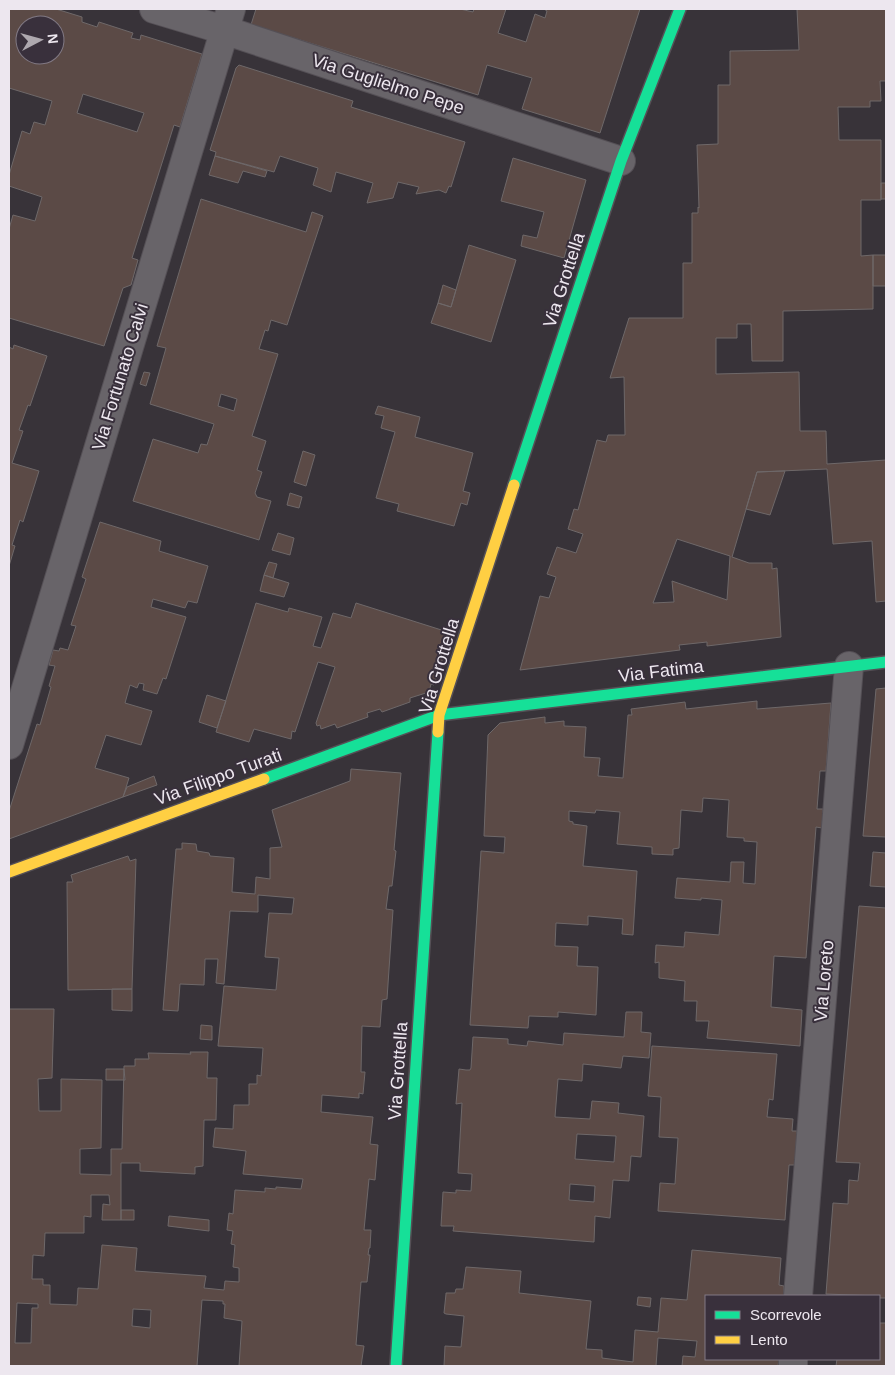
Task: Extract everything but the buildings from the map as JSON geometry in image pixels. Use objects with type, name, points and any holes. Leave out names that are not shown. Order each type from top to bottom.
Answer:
[{"type":"street","name":"Via Guglielmo Pepe","points":[[154,9],[227,19],[621,161]]},
{"type":"street","name":"Via Grottella","points":[[396,1366],[439,715],[621,161],[680,9]]},
{"type":"street","name":"Via Fortunato Calvi","points":[[9,745],[227,19]]},
{"type":"street","name":"Via Fatima","points":[[439,715],[886,662]]},
{"type":"street","name":"Via Loreto","points":[[798,1295],[849,666]]},
{"type":"street","name":"Via Filippo Turati","points":[[9,872],[439,715]]},
{"type":"traffic: fast","points":[[514,485],[621,161],[680,9]]},
{"type":"traffic: fast","points":[[264,779],[439,715],[886,662]]},
{"type":"traffic: fast","points":[[396,1366],[438,732]]},
{"type":"traffic: slow","points":[[438,732],[439,715],[514,485]]},
{"type":"traffic: slow","points":[[9,872],[264,779]]}]
